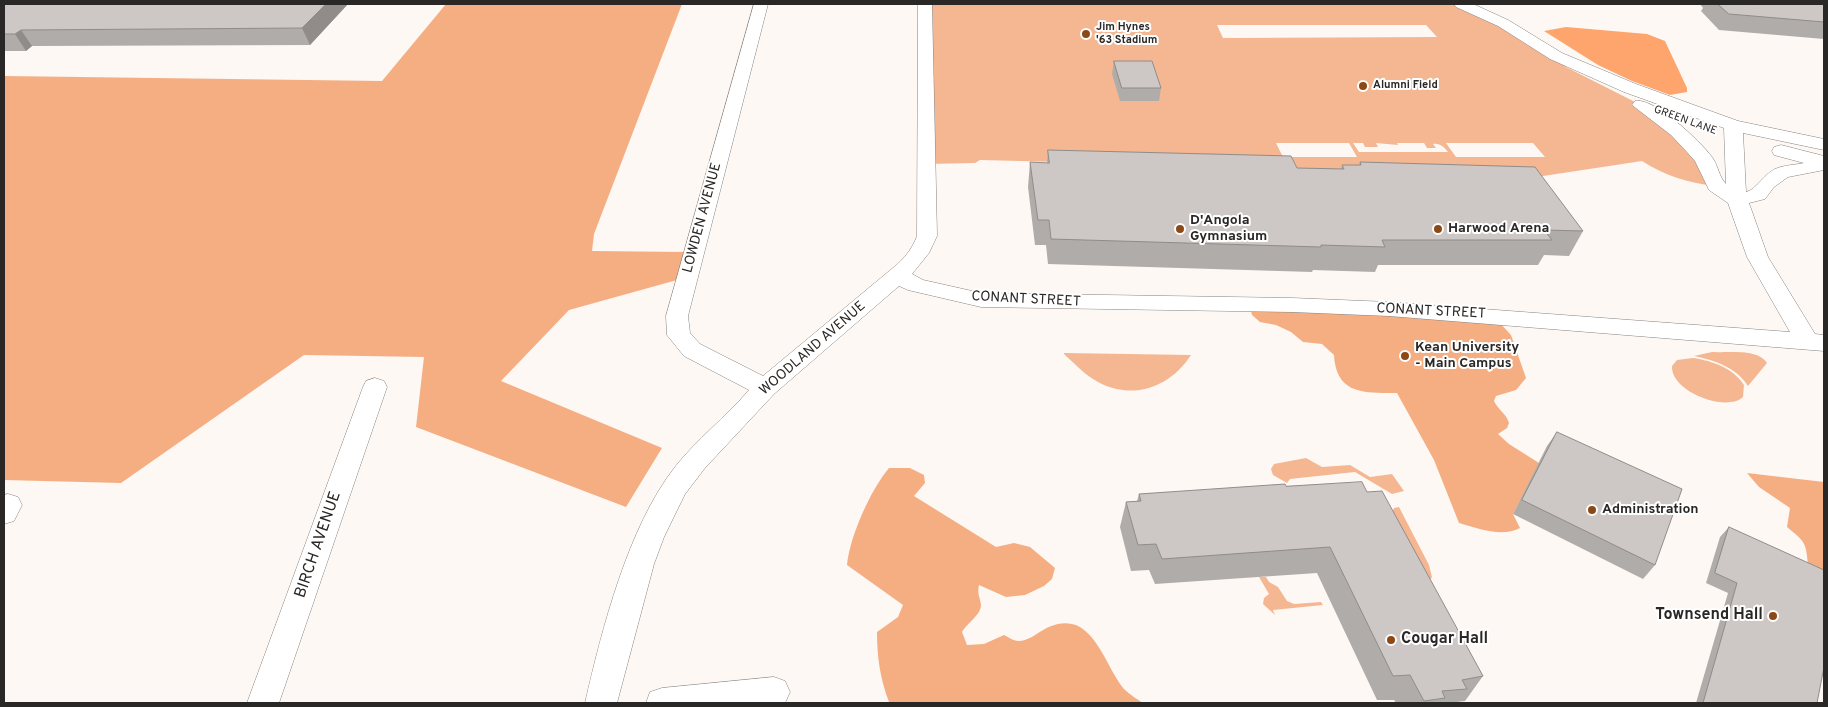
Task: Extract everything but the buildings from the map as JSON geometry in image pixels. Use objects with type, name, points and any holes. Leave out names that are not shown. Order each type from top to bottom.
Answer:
[{"type":"street","name":"LOWDEN AVENUE","points":[[761,4],[677,316],[679,336],[692,350],[765,388]]},
{"type":"street","name":"WOODLAND AVENUE","points":[[601,703],[634,586],[656,524],[676,487],[710,443],[752,404],[765,388],[916,259],[926,236],[925,4]]},
{"type":"street","name":"GREEN LANE","points":[[1461,4],[1502,23],[1556,56],[1734,132],[1824,144]]},
{"type":"street","name":"GREEN LANE","points":[[1556,56],[1566,67],[1583,77],[1641,105],[1734,132],[1824,163]]},
{"type":"street","points":[[1641,105],[1677,131],[1704,160],[1716,186],[1738,200],[1758,195],[1768,183],[1782,173],[1824,163]]},
{"type":"street","name":"CONANT STREET","points":[[1734,132],[1734,165],[1738,200],[1748,240],[1758,259],[1816,342]]},
{"type":"street","name":"CONANT STREET","points":[[897,276],[924,287],[981,300],[1292,305],[1390,309],[1816,342]]},
{"type":"street","name":"BIRCH AVENUE","points":[[263,703],[375,387]]},
{"type":"street","points":[[662,703],[774,692]]},
{"type":"shaded area","points":[[446,4],[682,4],[594,234],[592,251],[686,252],[677,280],[569,310],[501,381],[662,448],[626,507],[416,427],[424,357],[304,355],[121,483],[4,480],[4,76],[382,81]]},
{"type":"shaded area","points":[[925,4],[1461,4],[1488,16],[1556,56],[1566,67],[1641,105],[1667,123],[1716,186],[1678,178],[1659,171],[1642,161],[1530,178],[1220,166],[980,160],[975,163],[926,164]],"holes":[[[1217,25],[1426,25],[1437,37],[1223,38]],[[1276,143],[1349,143],[1357,157],[1283,157]],[[1353,143],[1363,143],[1365,147],[1378,147],[1376,143],[1398,145],[1397,143],[1424,143],[1427,148],[1436,148],[1433,144],[1438,144],[1448,152],[1359,152]],[[1446,143],[1533,143],[1545,157],[1456,157]]]},
{"type":"shaded area","points":[[1566,27],[1647,34],[1665,41],[1687,88],[1687,92],[1670,95],[1632,81],[1598,65],[1544,31]]},
{"type":"shaded area","points":[[1257,305],[1499,322],[1511,335],[1526,378],[1516,390],[1496,396],[1494,401],[1509,423],[1507,428],[1498,434],[1509,444],[1539,463],[1513,514],[1520,528],[1513,531],[1497,532],[1459,523],[1434,460],[1397,393],[1364,392],[1346,385],[1340,378],[1336,368],[1334,355],[1322,344],[1303,342],[1291,332],[1276,325],[1260,322],[1252,315],[1251,311]]},
{"type":"shaded area","points":[[1712,352],[1750,353],[1763,358],[1767,363],[1748,386],[1743,379],[1724,365],[1694,356]]},
{"type":"shaded area","points":[[1064,354],[1191,355],[1182,367],[1160,384],[1134,390],[1120,390],[1093,379]]},
{"type":"shaded area","points":[[1693,358],[1715,363],[1734,374],[1744,385],[1743,397],[1735,401],[1713,401],[1700,397],[1680,384],[1674,375],[1672,366],[1677,360]]},
{"type":"shaded area","points":[[1306,458],[1322,467],[1350,465],[1370,477],[1392,474],[1404,491],[1392,494],[1355,472],[1290,479],[1287,483],[1273,475],[1271,469],[1274,464]]},
{"type":"shaded area","points":[[889,468],[910,468],[924,475],[925,483],[914,496],[996,547],[1014,543],[1030,547],[1055,568],[1052,579],[1044,586],[1025,595],[1006,597],[979,585],[980,609],[962,632],[967,645],[984,644],[1004,635],[1016,641],[1024,640],[1048,627],[1063,623],[1072,624],[1089,634],[1102,652],[1118,682],[1131,695],[1143,703],[889,702],[880,667],[877,632],[898,617],[903,605],[847,565],[852,541],[862,514]]},
{"type":"shaded area","points":[[1747,473],[1824,482],[1824,577],[1808,565],[1804,543],[1787,527],[1790,508],[1759,487]]},
{"type":"shaded area","points":[[1399,507],[1429,565],[1432,577],[1427,586],[1391,515],[1394,508]]},
{"type":"shaded area","points":[[1259,577],[1266,577],[1269,582],[1278,587],[1287,601],[1294,604],[1321,602],[1323,605],[1273,610],[1275,615],[1263,604],[1264,598],[1269,594]]},
{"type":"place","name":"Jim Hynes '63 Stadium","points":[[1086,34]]},
{"type":"place","name":"Alumni Field","points":[[1363,86]]},
{"type":"place","name":"D'Angola Gymnasium","points":[[1180,229]]},
{"type":"place","name":"Harwood Arena","points":[[1438,229]]},
{"type":"place","name":"Kean University - Main Campus","points":[[1405,356]]},
{"type":"place","name":"Administration","points":[[1592,510]]},
{"type":"place","name":"Townsend Hall","points":[[1773,616]]},
{"type":"place","name":"Cougar Hall","points":[[1391,640]]}]
